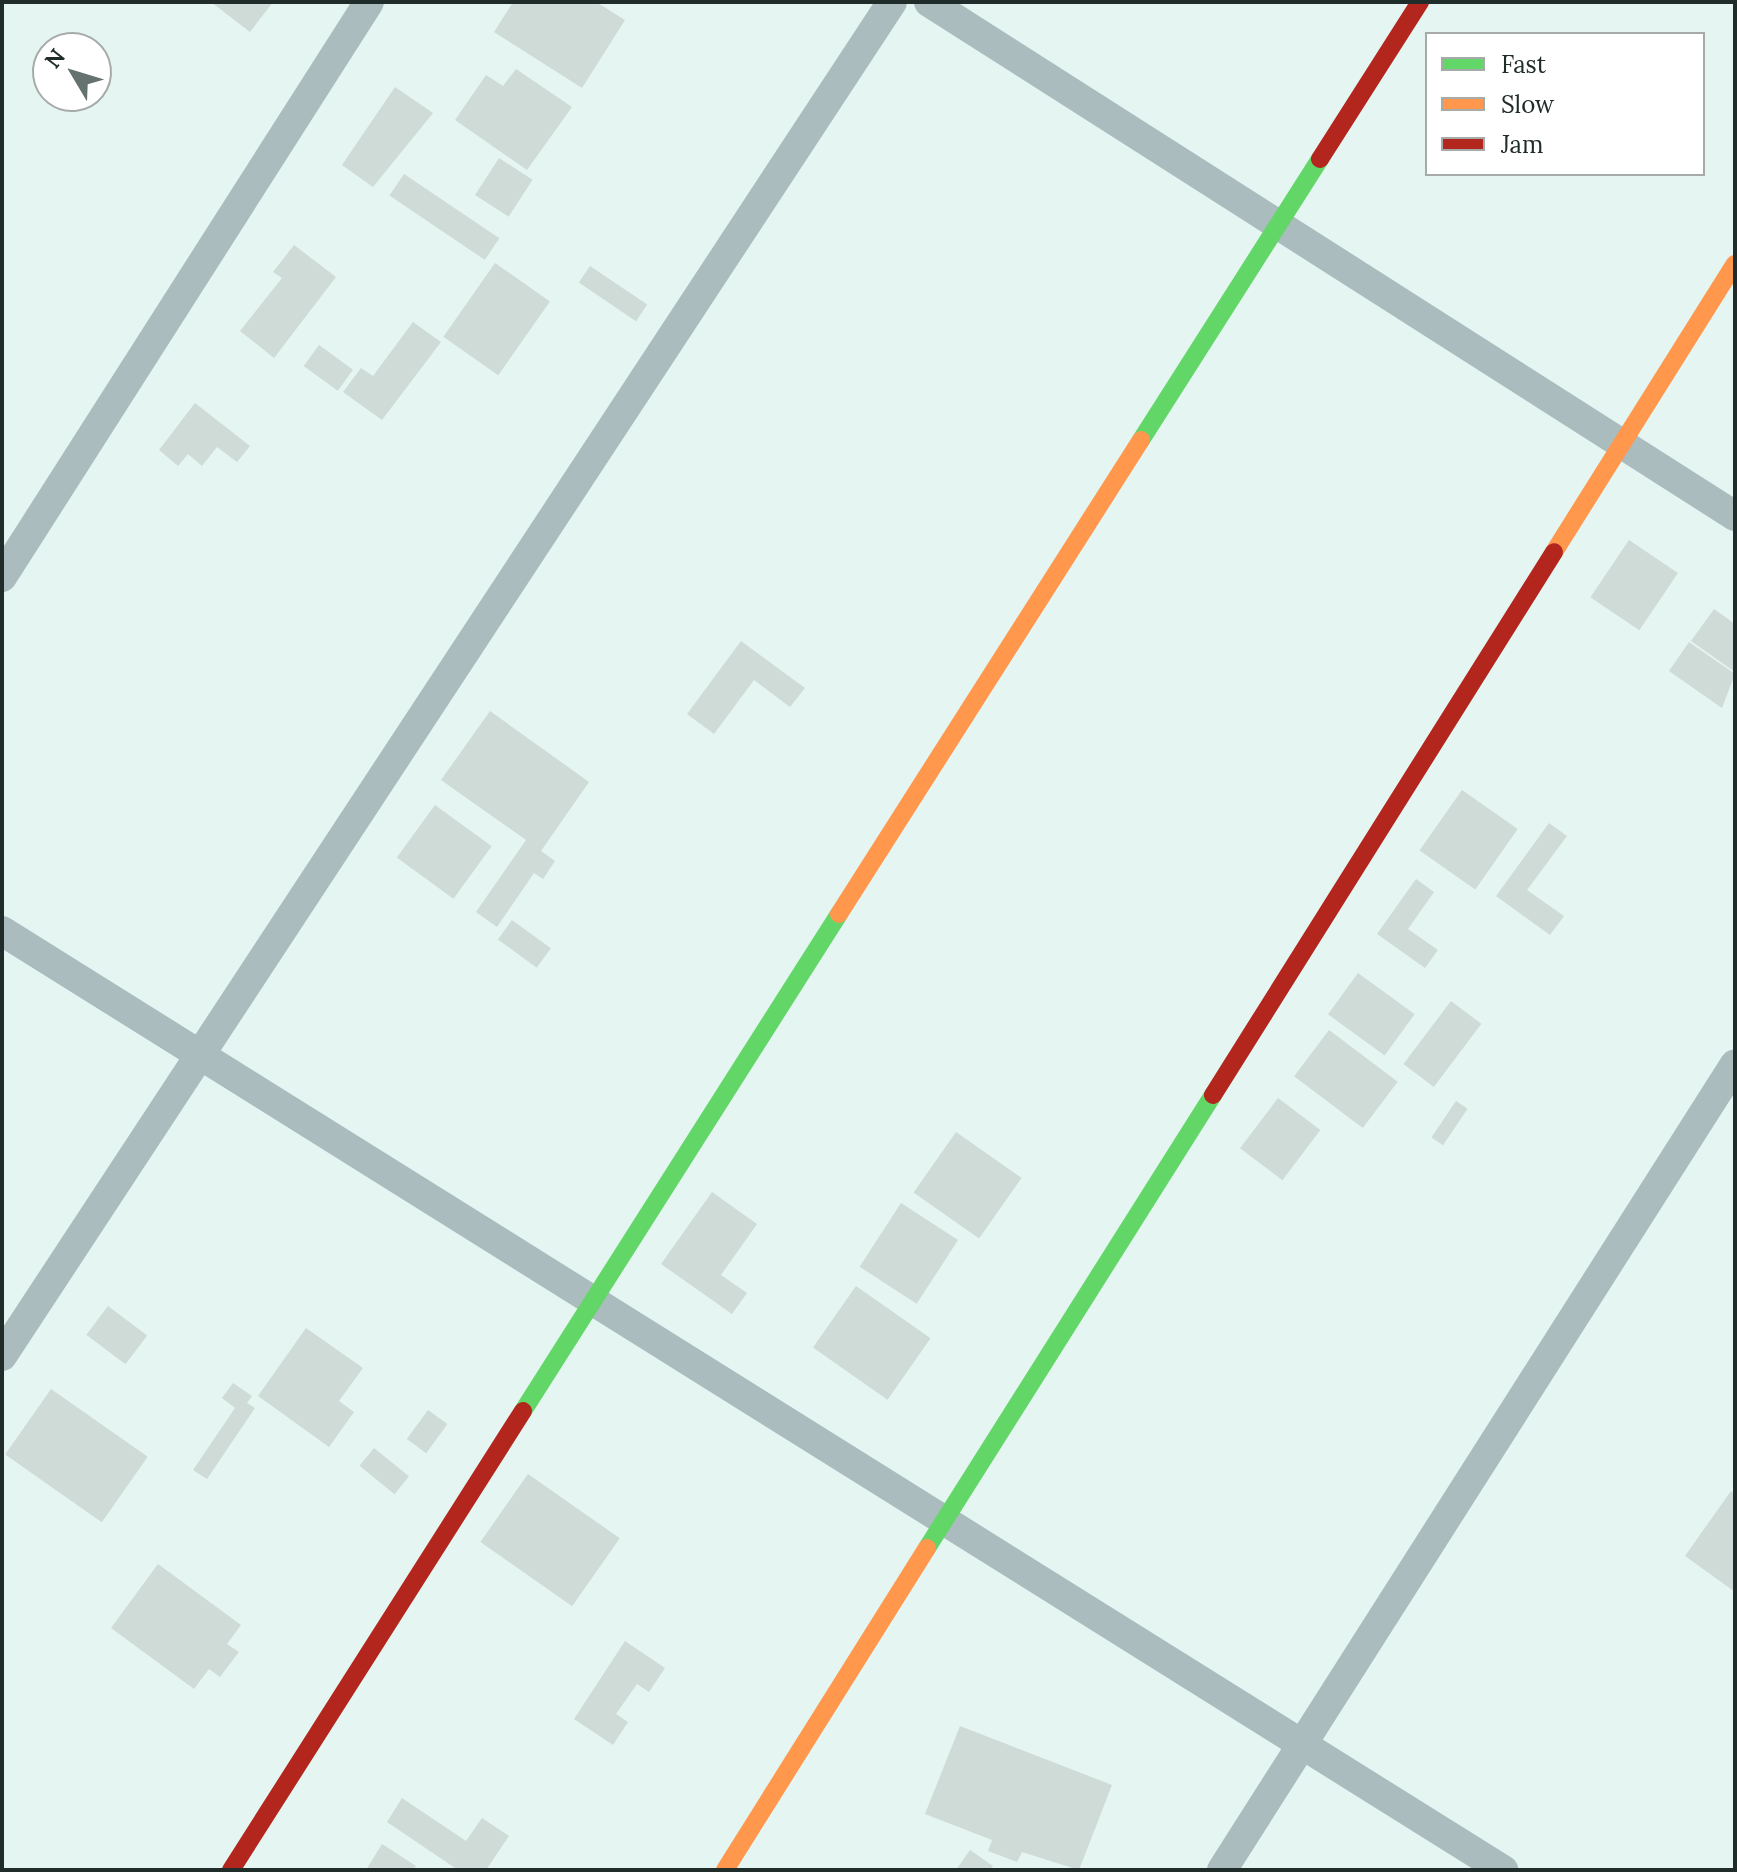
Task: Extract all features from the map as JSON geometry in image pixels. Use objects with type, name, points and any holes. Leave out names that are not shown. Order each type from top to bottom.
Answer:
[{"type":"street","points":[[2,577],[369,2]]},
{"type":"street","points":[[2,1356],[196,1052],[892,2]]},
{"type":"street","points":[[929,2],[1735,516]]},
{"type":"street","points":[[231,1870],[589,1298],[1420,2]]},
{"type":"street","points":[[725,1870],[1735,264]]},
{"type":"street","points":[[2,931],[1503,1870]]},
{"type":"street","points":[[1222,1870],[1735,1064]]},
{"type":"building","points":[[211,2],[273,2],[250,32]]},
{"type":"building","points":[[513,2],[596,2],[625,20],[582,88],[494,32]]},
{"type":"building","points":[[516,69],[572,107],[527,170],[455,120],[486,75],[503,86]]},
{"type":"building","points":[[395,87],[433,113],[373,187],[342,165]]},
{"type":"building","points":[[499,158],[533,180],[509,217],[475,195]]},
{"type":"building","points":[[404,174],[499,238],[485,260],[389,196]]},
{"type":"building","points":[[294,245],[336,277],[274,358],[240,331],[282,278],[273,272]]},
{"type":"building","points":[[495,263],[550,301],[498,375],[443,337]]},
{"type":"building","points":[[590,266],[647,305],[636,321],[579,283]]},
{"type":"building","points":[[413,322],[441,342],[382,420],[343,392],[361,368],[373,376]]},
{"type":"building","points":[[319,345],[353,370],[338,391],[304,366]]},
{"type":"building","points":[[195,403],[250,446],[237,462],[217,447],[202,466],[188,454],[178,466],[159,450]]},
{"type":"building","points":[[1629,540],[1678,573],[1639,630],[1590,597]]},
{"type":"building","points":[[1714,609],[1735,624],[1735,672],[1691,641]]},
{"type":"building","points":[[741,641],[805,688],[790,707],[754,680],[714,734],[687,714]]},
{"type":"building","points":[[1689,642],[1735,674],[1722,708],[1669,671]]},
{"type":"building","points":[[490,711],[589,782],[541,851],[555,861],[543,879],[534,873],[497,927],[476,912],[526,840],[441,780]]},
{"type":"building","points":[[1462,790],[1518,829],[1475,890],[1420,851]]},
{"type":"building","points":[[435,805],[492,846],[453,899],[397,858]]},
{"type":"building","points":[[1549,823],[1567,836],[1527,890],[1564,916],[1550,935],[1496,896]]},
{"type":"building","points":[[1416,879],[1434,892],[1408,929],[1438,950],[1425,968],[1377,934]]},
{"type":"building","points":[[512,920],[551,948],[537,968],[498,939]]},
{"type":"building","points":[[1358,973],[1415,1014],[1385,1055],[1328,1014]]},
{"type":"building","points":[[1451,1001],[1481,1024],[1434,1087],[1403,1064]]},
{"type":"building","points":[[1329,1030],[1398,1082],[1363,1128],[1294,1076]]},
{"type":"building","points":[[1278,1098],[1320,1130],[1282,1180],[1240,1148]]},
{"type":"building","points":[[1456,1101],[1468,1109],[1443,1145],[1431,1137]]},
{"type":"building","points":[[956,1132],[1022,1178],[979,1239],[914,1193]]},
{"type":"building","points":[[712,1192],[757,1224],[721,1275],[747,1293],[732,1314],[661,1264]]},
{"type":"building","points":[[901,1203],[958,1240],[917,1304],[860,1267]]},
{"type":"building","points":[[856,1286],[931,1338],[888,1400],[813,1347]]},
{"type":"building","points":[[108,1306],[147,1335],[125,1364],[86,1335]]},
{"type":"building","points":[[306,1328],[363,1368],[339,1401],[354,1412],[329,1447],[258,1396]]},
{"type":"building","points":[[233,1383],[252,1396],[247,1403],[255,1408],[207,1479],[193,1470],[235,1408],[222,1398]]},
{"type":"building","points":[[51,1389],[148,1457],[102,1522],[5,1455]]},
{"type":"building","points":[[428,1410],[447,1424],[426,1453],[407,1439]]},
{"type":"building","points":[[374,1448],[409,1476],[394,1494],[360,1466]]},
{"type":"building","points":[[528,1474],[620,1538],[572,1606],[480,1542]]},
{"type":"building","points":[[1731,1491],[1735,1494],[1735,1592],[1685,1556]]},
{"type":"building","points":[[158,1564],[241,1625],[227,1644],[239,1652],[220,1677],[209,1669],[194,1689],[111,1628]]},
{"type":"building","points":[[625,1641],[665,1668],[649,1692],[637,1684],[616,1714],[628,1722],[613,1745],[574,1719]]},
{"type":"building","points":[[960,1726],[1112,1785],[1079,1870],[1022,1852],[1017,1862],[988,1851],[992,1840],[925,1814]]},
{"type":"building","points":[[402,1798],[466,1841],[482,1818],[509,1836],[486,1870],[458,1870],[387,1822]]},
{"type":"building","points":[[382,1844],[416,1866],[413,1870],[366,1870]]},
{"type":"building","points":[[970,1850],[993,1866],[990,1870],[956,1870]]},
{"type":"traffic: fast","points":[[1141,440],[1320,159]]},
{"type":"traffic: fast","points":[[523,1411],[839,914]]},
{"type":"traffic: fast","points":[[927,1548],[1213,1095]]},
{"type":"traffic: slow","points":[[1554,552],[1735,264]]},
{"type":"traffic: slow","points":[[839,914],[1141,440]]},
{"type":"traffic: slow","points":[[725,1870],[927,1548]]},
{"type":"traffic: jam","points":[[1320,159],[1420,2]]},
{"type":"traffic: jam","points":[[1213,1095],[1554,552]]},
{"type":"traffic: jam","points":[[231,1870],[523,1411]]}]
